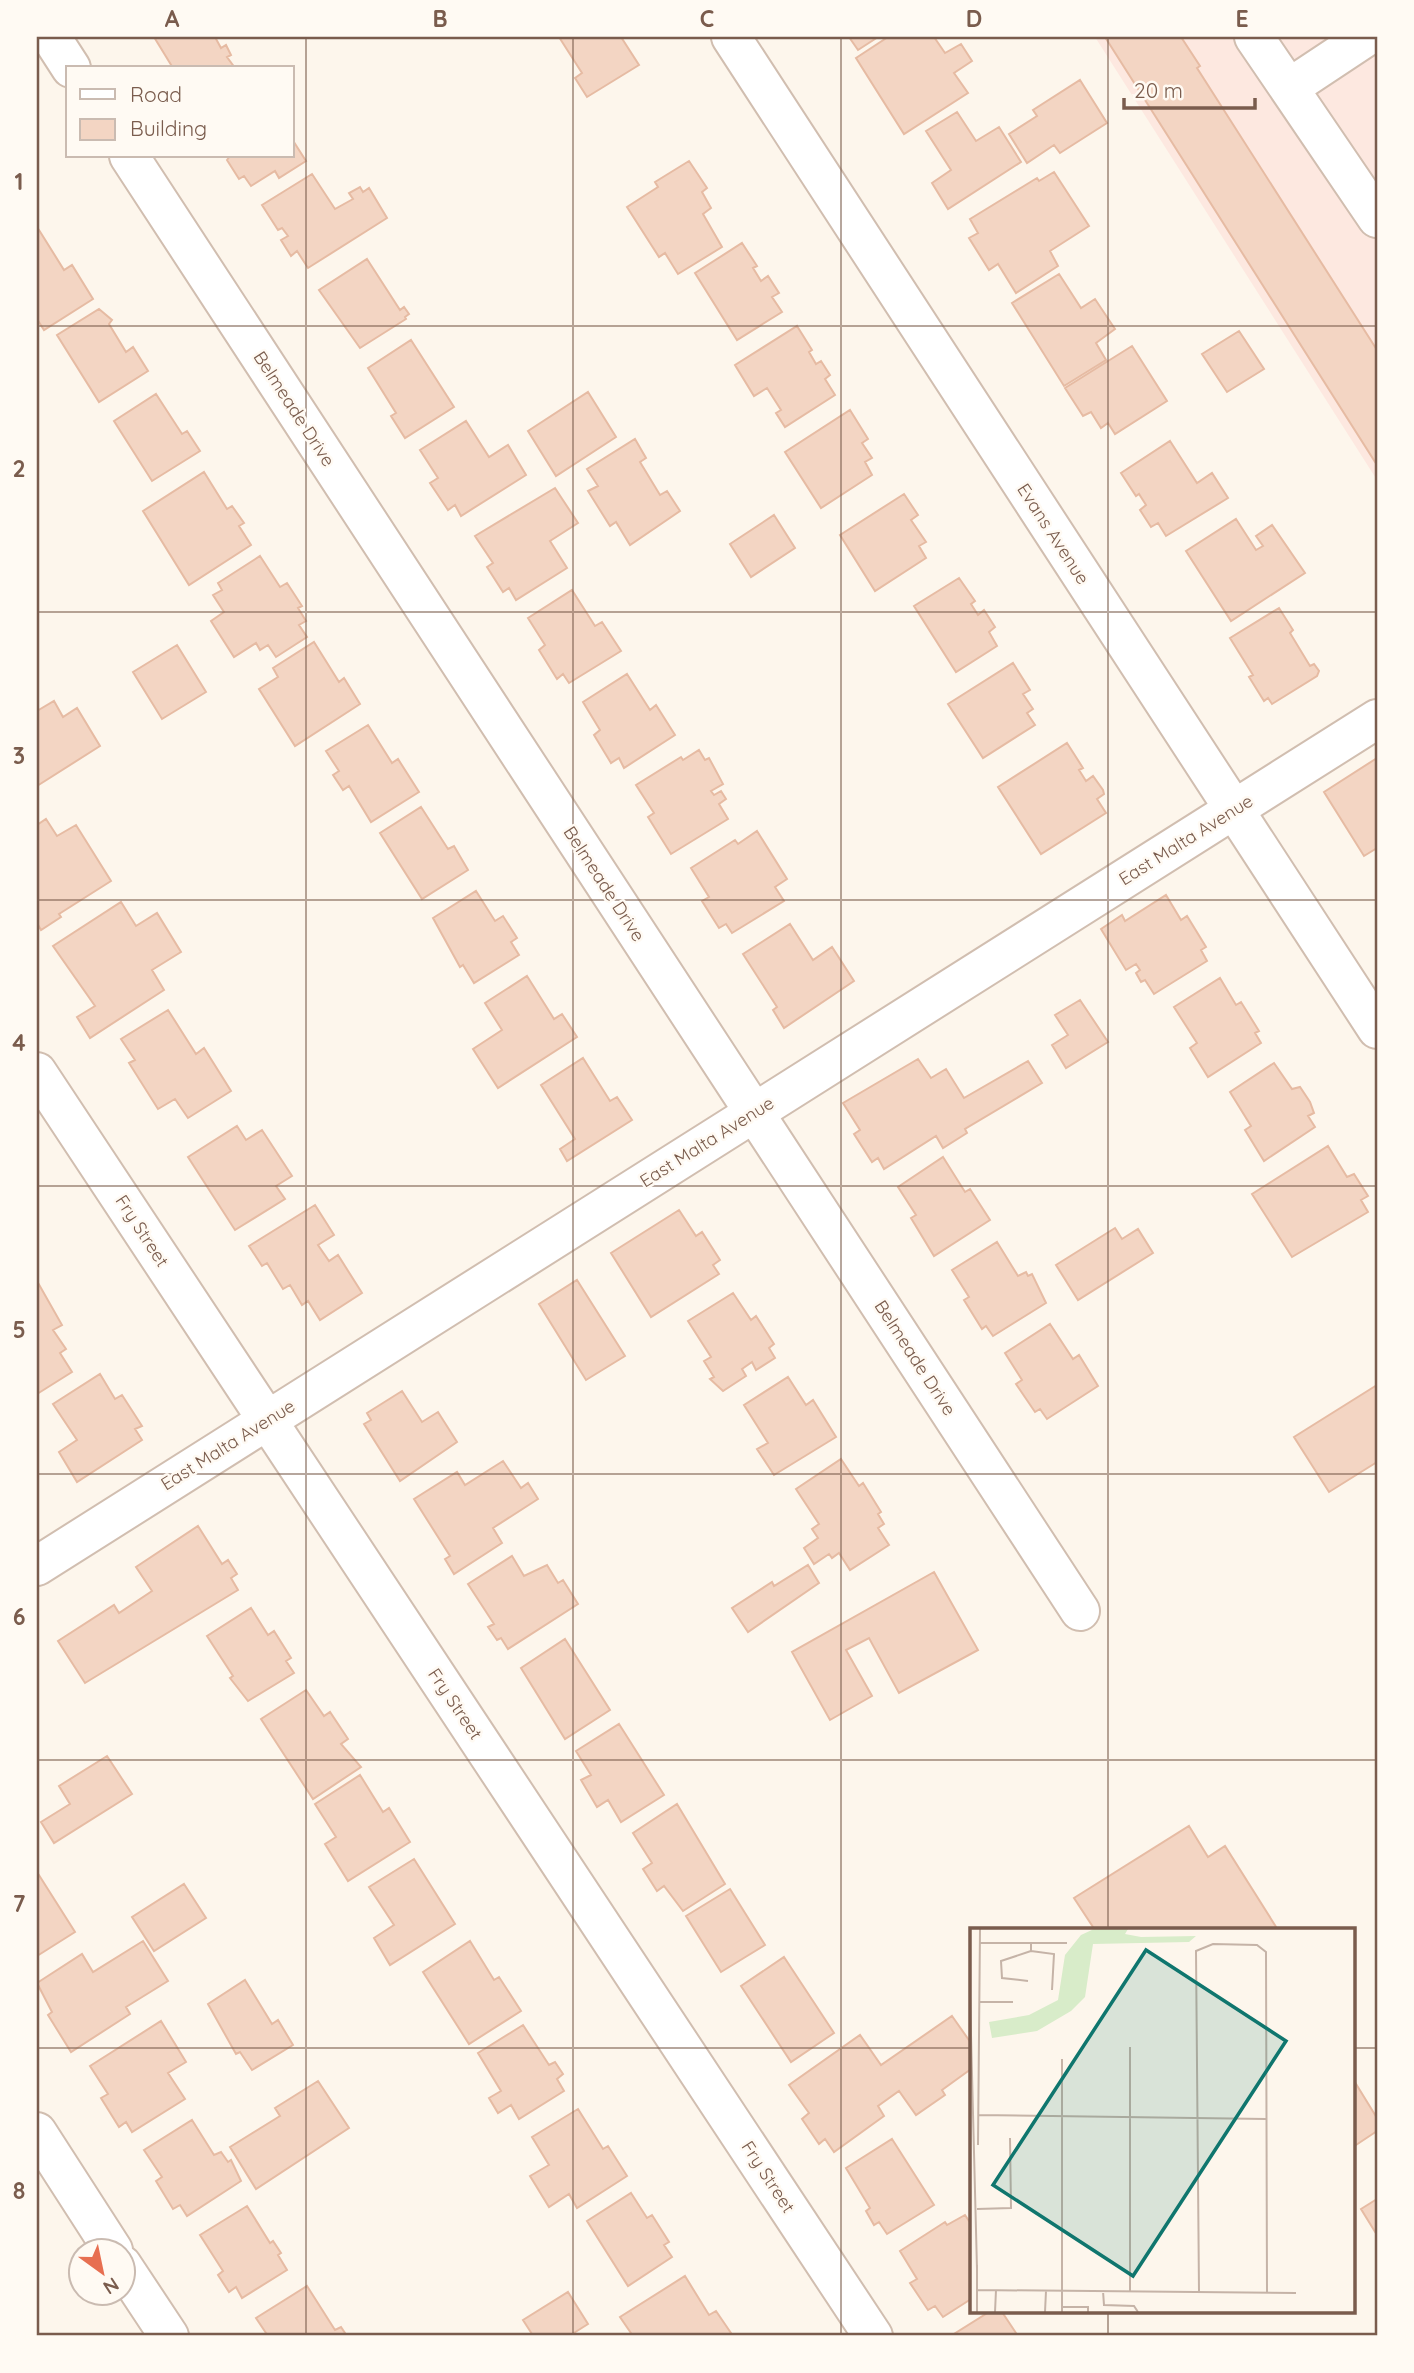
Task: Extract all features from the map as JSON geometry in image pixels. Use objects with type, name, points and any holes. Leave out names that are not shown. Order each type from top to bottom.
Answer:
[{"type":"street","points":[[51,37],[70,66]]},
{"type":"street","name":"Evans Avenue","points":[[731,37],[1232,811],[1377,1029]]},
{"type":"street","points":[[1254,37],[1377,218]]},
{"type":"street","points":[[1289,88],[1366,37]]},
{"type":"street","name":"Belmeade Drive","points":[[130,158],[1080,1611]]},
{"type":"street","name":"East Malta Avenue","points":[[37,1566],[1377,719]]},
{"type":"street","name":"Fry Street","points":[[37,1072],[873,2336]]},
{"type":"street","points":[[37,2132],[104,2236]]},
{"type":"street","points":[[136,2286],[169,2336]]},
{"type":"shaded area","points":[[1095,37],[1377,37],[1377,480]]},
{"type":"building","points":[[154,37],[215,37],[221,48],[226,45],[231,55],[227,57],[234,66],[172,66]]},
{"type":"building","points":[[559,37],[621,37],[639,65],[587,97],[575,78],[582,73]]},
{"type":"building","points":[[849,37],[878,37],[858,50]]},
{"type":"building","points":[[888,37],[934,37],[945,53],[961,44],[972,61],[954,73],[968,93],[904,134],[856,58]]},
{"type":"building","points":[[1105,37],[1181,37],[1200,66],[1197,68],[1377,350],[1377,465]]},
{"type":"building","points":[[1080,80],[1107,123],[1060,153],[1054,145],[1027,163],[1009,134],[1037,116],[1033,110]]},
{"type":"building","points":[[957,112],[976,141],[999,127],[1021,162],[948,209],[932,183],[951,170],[926,131]]},
{"type":"building","points":[[294,142],[306,161],[279,178],[275,171],[251,186],[244,176],[239,179],[227,160],[294,158]]},
{"type":"building","points":[[689,161],[707,188],[702,192],[711,208],[703,214],[722,247],[678,274],[665,253],[659,257],[627,207],[658,187],[655,182]]},
{"type":"building","points":[[1054,172],[1089,226],[1050,251],[1058,266],[1016,293],[998,264],[989,270],[969,238],[978,233],[970,219],[1037,178],[1039,181]]},
{"type":"building","points":[[312,174],[335,209],[353,199],[349,193],[360,187],[363,192],[369,188],[387,218],[308,268],[297,251],[291,256],[281,240],[288,236],[282,228],[278,230],[262,205]]},
{"type":"building","points":[[39,230],[64,270],[72,265],[93,299],[44,330],[37,319]]},
{"type":"building","points":[[742,243],[757,266],[753,268],[761,281],[768,276],[779,293],[772,297],[782,312],[737,340],[695,273]]},
{"type":"building","points":[[367,259],[400,310],[404,307],[409,314],[406,319],[360,348],[319,290]]},
{"type":"building","points":[[1059,274],[1081,308],[1095,299],[1115,329],[1096,343],[1106,360],[1064,386],[1012,303]]},
{"type":"building","points":[[99,309],[112,320],[109,324],[126,352],[133,347],[148,371],[99,402],[57,335]]},
{"type":"building","points":[[797,326],[812,350],[809,352],[816,364],[821,361],[830,375],[825,379],[835,395],[785,427],[776,413],[781,410],[767,388],[754,396],[735,365]]},
{"type":"building","points":[[1239,331],[1264,369],[1227,392],[1202,354]]},
{"type":"building","points":[[411,340],[454,407],[405,438],[391,416],[396,413],[368,368]]},
{"type":"building","points":[[1132,346],[1167,401],[1115,434],[1108,423],[1101,428],[1091,412],[1083,416],[1065,388]]},
{"type":"building","points":[[588,392],[616,437],[556,476],[528,431]]},
{"type":"building","points":[[156,394],[182,434],[187,431],[200,451],[152,481],[114,421]]},
{"type":"building","points":[[850,410],[868,439],[862,443],[872,458],[865,462],[872,475],[821,508],[785,452]]},
{"type":"building","points":[[466,421],[489,457],[508,445],[526,475],[461,516],[455,505],[448,510],[430,483],[438,478],[420,450]]},
{"type":"building","points":[[635,439],[646,458],[640,462],[660,495],[667,491],[680,511],[630,545],[616,522],[610,526],[588,491],[598,486],[587,469]]},
{"type":"building","points":[[1170,441],[1197,483],[1212,473],[1228,498],[1166,536],[1158,523],[1151,527],[1140,510],[1146,505],[1139,494],[1136,496],[1121,473]]},
{"type":"building","points":[[204,472],[227,509],[232,506],[244,523],[239,526],[251,545],[189,585],[143,511]]},
{"type":"building","points":[[555,488],[578,523],[550,541],[567,568],[516,600],[509,588],[503,592],[487,567],[493,563],[475,536]]},
{"type":"building","points":[[904,494],[918,515],[911,520],[926,542],[919,546],[926,558],[875,591],[840,535]]},
{"type":"building","points":[[774,515],[795,548],[751,577],[730,544]]},
{"type":"building","points":[[1236,519],[1256,550],[1263,546],[1256,536],[1272,525],[1305,573],[1231,621],[1186,551]]},
{"type":"building","points":[[260,556],[280,587],[287,583],[302,606],[298,608],[306,621],[299,625],[307,637],[276,657],[268,645],[260,650],[256,643],[234,657],[211,621],[224,612],[213,595],[222,590],[218,583]]},
{"type":"building","points":[[959,578],[975,601],[971,604],[978,615],[984,610],[995,627],[989,632],[997,646],[956,672],[914,606]]},
{"type":"building","points":[[572,590],[595,626],[602,622],[621,651],[569,683],[563,674],[557,679],[539,650],[545,645],[528,618]]},
{"type":"building","points":[[1279,608],[1310,666],[1314,664],[1319,671],[1317,676],[1272,704],[1268,698],[1264,701],[1249,677],[1253,675],[1230,638]]},
{"type":"building","points":[[314,642],[339,682],[344,678],[360,704],[295,746],[259,689],[278,677],[273,668]]},
{"type":"building","points":[[177,645],[206,692],[162,719],[133,672]]},
{"type":"building","points":[[1013,663],[1030,690],[1023,694],[1033,709],[1027,713],[1035,725],[983,758],[948,704]]},
{"type":"building","points":[[627,674],[650,710],[656,705],[675,735],[624,768],[619,758],[611,763],[594,735],[600,730],[583,702]]},
{"type":"building","points":[[54,701],[63,717],[77,708],[100,746],[37,786],[37,711]]},
{"type":"building","points":[[368,725],[392,763],[398,759],[419,792],[371,822],[349,786],[343,790],[333,775],[339,771],[326,751]]},
{"type":"building","points":[[1067,743],[1083,768],[1079,770],[1086,781],[1093,776],[1103,790],[1104,794],[1097,799],[1106,813],[1041,854],[998,787]]},
{"type":"building","points":[[699,750],[705,760],[709,758],[723,784],[711,791],[714,795],[721,791],[726,799],[719,804],[728,819],[671,854],[648,817],[654,813],[636,785],[681,757],[683,760]]},
{"type":"building","points":[[1377,758],[1377,848],[1364,856],[1324,792]]},
{"type":"building","points":[[421,807],[448,849],[454,846],[468,870],[422,899],[380,833]]},
{"type":"building","points":[[46,819],[57,836],[76,825],[111,881],[59,914],[61,917],[41,930],[37,923],[37,825]]},
{"type":"building","points":[[757,831],[787,879],[775,887],[784,901],[732,933],[726,924],[719,928],[702,901],[709,897],[691,868],[735,840],[738,844]]},
{"type":"building","points":[[476,891],[495,921],[503,916],[517,938],[511,942],[519,955],[474,983],[463,965],[460,967],[433,918]]},
{"type":"building","points":[[1166,895],[1181,920],[1187,916],[1206,947],[1201,950],[1207,961],[1154,994],[1145,980],[1141,982],[1136,973],[1140,970],[1136,964],[1126,970],[1101,929],[1122,915],[1125,921]]},
{"type":"building","points":[[121,902],[136,926],[157,913],[181,952],[152,970],[164,990],[90,1038],[77,1017],[95,1006],[53,946]]},
{"type":"building","points":[[790,924],[813,960],[832,947],[854,981],[784,1028],[773,1010],[777,1007],[743,954]]},
{"type":"building","points":[[527,976],[554,1019],[562,1014],[577,1037],[498,1088],[473,1049],[502,1030],[485,1003]]},
{"type":"building","points":[[1220,978],[1236,1005],[1241,1002],[1259,1031],[1255,1033],[1261,1043],[1208,1077],[1190,1048],[1197,1043],[1174,1007]]},
{"type":"building","points":[[1080,1000],[1108,1042],[1066,1068],[1052,1045],[1068,1035],[1055,1015]]},
{"type":"building","points":[[168,1010],[196,1054],[204,1048],[231,1091],[188,1118],[175,1099],[158,1109],[129,1063],[135,1060],[121,1039]]},
{"type":"building","points":[[583,1058],[610,1101],[617,1097],[632,1120],[567,1161],[560,1149],[575,1139],[541,1085]]},
{"type":"building","points":[[918,1059],[931,1078],[946,1069],[964,1098],[1028,1061],[1042,1083],[965,1129],[967,1133],[943,1148],[936,1136],[884,1169],[878,1158],[872,1162],[854,1134],[860,1130],[843,1103]]},
{"type":"building","points":[[1274,1063],[1292,1089],[1300,1087],[1310,1102],[1314,1113],[1308,1116],[1315,1127],[1264,1161],[1245,1130],[1251,1126],[1230,1092]]},
{"type":"building","points":[[237,1126],[246,1140],[262,1130],[292,1176],[276,1186],[285,1199],[235,1230],[188,1157]]},
{"type":"building","points":[[1328,1146],[1347,1177],[1354,1174],[1368,1196],[1361,1200],[1368,1212],[1292,1257],[1252,1194]]},
{"type":"building","points":[[943,1157],[965,1192],[970,1189],[990,1220],[934,1256],[911,1218],[916,1215],[898,1187]]},
{"type":"building","points":[[315,1205],[334,1235],[318,1245],[329,1261],[338,1255],[362,1293],[320,1320],[308,1301],[302,1305],[290,1285],[283,1289],[267,1263],[262,1266],[249,1246]]},
{"type":"building","points":[[679,1210],[696,1236],[702,1232],[720,1260],[713,1265],[719,1274],[651,1317],[611,1253]]},
{"type":"building","points":[[1115,1228],[1122,1239],[1138,1229],[1153,1253],[1078,1300],[1056,1265]]},
{"type":"building","points":[[997,1242],[1018,1276],[1026,1272],[1028,1276],[1032,1274],[1046,1303],[993,1336],[986,1326],[982,1329],[964,1300],[969,1297],[952,1270]]},
{"type":"building","points":[[577,1280],[625,1356],[586,1380],[539,1304]]},
{"type":"building","points":[[37,1281],[62,1325],[53,1330],[66,1349],[60,1353],[72,1372],[37,1394]]},
{"type":"building","points":[[733,1293],[751,1320],[756,1316],[774,1344],[769,1348],[775,1358],[756,1370],[752,1362],[742,1369],[746,1376],[723,1391],[710,1379],[714,1377],[704,1361],[711,1357],[688,1321]]},
{"type":"building","points":[[1050,1324],[1073,1359],[1079,1355],[1098,1386],[1047,1419],[1040,1409],[1035,1412],[1016,1384],[1022,1380],[1005,1353]]},
{"type":"building","points":[[100,1374],[115,1399],[122,1395],[142,1426],[135,1429],[142,1440],[77,1482],[59,1452],[77,1440],[53,1404]]},
{"type":"building","points":[[788,1377],[806,1405],[813,1400],[836,1437],[774,1475],[757,1449],[768,1443],[744,1405]]},
{"type":"building","points":[[1377,1385],[1377,1462],[1329,1492],[1294,1437]]},
{"type":"building","points":[[402,1391],[422,1422],[438,1412],[457,1442],[400,1481],[364,1424],[371,1420],[367,1413]]},
{"type":"building","points":[[841,1459],[859,1486],[863,1483],[881,1512],[878,1514],[884,1524],[878,1528],[889,1545],[850,1570],[839,1553],[832,1558],[829,1554],[814,1564],[804,1548],[818,1538],[812,1529],[819,1524],[796,1489]]},
{"type":"building","points":[[503,1461],[521,1488],[528,1483],[538,1499],[493,1528],[502,1543],[454,1574],[445,1559],[450,1556],[414,1499],[457,1472],[465,1485]]},
{"type":"building","points":[[198,1526],[222,1564],[228,1560],[237,1574],[231,1578],[238,1590],[85,1683],[58,1641],[114,1605],[119,1613],[152,1591],[136,1567]]},
{"type":"building","points":[[512,1556],[524,1576],[547,1565],[558,1583],[563,1580],[578,1604],[508,1649],[501,1638],[497,1640],[488,1627],[494,1624],[468,1584]]},
{"type":"building","points":[[808,1565],[819,1583],[748,1632],[732,1608],[772,1582],[774,1586]]},
{"type":"building","points":[[934,1572],[978,1650],[899,1693],[869,1638],[846,1650],[872,1696],[830,1720],[792,1652]]},
{"type":"building","points":[[251,1608],[268,1635],[274,1631],[291,1658],[286,1661],[294,1673],[248,1701],[230,1678],[233,1676],[207,1636]]},
{"type":"building","points":[[565,1639],[610,1710],[565,1739],[521,1668]]},
{"type":"building","points":[[306,1690],[324,1716],[330,1712],[348,1739],[341,1744],[361,1767],[313,1799],[261,1719]]},
{"type":"building","points":[[619,1724],[664,1795],[621,1822],[608,1800],[597,1807],[581,1780],[591,1775],[576,1751]]},
{"type":"building","points":[[107,1756],[132,1794],[54,1843],[41,1822],[70,1804],[59,1786]]},
{"type":"building","points":[[360,1775],[383,1812],[389,1808],[410,1842],[348,1881],[325,1844],[336,1837],[315,1804]]},
{"type":"building","points":[[677,1804],[725,1884],[683,1911],[664,1886],[657,1891],[643,1869],[652,1863],[633,1833]]},
{"type":"building","points":[[1189,1826],[1208,1857],[1225,1846],[1277,1928],[1094,1928],[1074,1898]]},
{"type":"building","points":[[414,1859],[455,1924],[390,1965],[374,1938],[394,1925],[369,1887]]},
{"type":"building","points":[[37,1872],[75,1932],[37,1956]]},
{"type":"building","points":[[184,1884],[206,1918],[154,1951],[132,1917]]},
{"type":"building","points":[[730,1889],[765,1945],[721,1972],[686,1916]]},
{"type":"building","points":[[143,1941],[168,1981],[126,2007],[130,2014],[71,2052],[48,2015],[52,2012],[37,1983],[82,1954],[93,1972]]},
{"type":"building","points":[[470,1941],[494,1980],[499,1977],[521,2011],[469,2044],[423,1972]]},
{"type":"building","points":[[784,1957],[834,2033],[791,2062],[741,1986]]},
{"type":"building","points":[[245,1980],[272,2024],[278,2020],[293,2045],[252,2070],[240,2052],[236,2054],[208,2004]]},
{"type":"building","points":[[952,2016],[970,2042],[970,2070],[942,2090],[945,2095],[916,2115],[899,2091],[878,2106],[884,2116],[834,2152],[825,2139],[819,2144],[802,2119],[809,2113],[789,2085],[860,2035],[881,2065]]},
{"type":"building","points":[[161,2021],[186,2062],[168,2073],[185,2099],[132,2132],[126,2122],[119,2127],[101,2098],[108,2094],[90,2066]]},
{"type":"building","points":[[523,2025],[549,2065],[555,2062],[563,2074],[557,2079],[564,2091],[519,2119],[511,2105],[498,2113],[489,2098],[501,2091],[478,2053]]},
{"type":"building","points":[[318,2081],[349,2128],[256,2189],[230,2147],[280,2116],[275,2108]]},
{"type":"building","points":[[1354,2081],[1377,2118],[1377,2131],[1354,2146]]},
{"type":"building","points":[[578,2109],[603,2149],[608,2146],[627,2176],[577,2208],[569,2194],[549,2207],[530,2176],[549,2165],[532,2137]]},
{"type":"building","points":[[192,2120],[214,2155],[221,2152],[228,2162],[231,2160],[241,2181],[187,2216],[180,2205],[173,2209],[156,2181],[162,2177],[144,2150]]},
{"type":"building","points":[[892,2139],[934,2205],[887,2234],[879,2222],[874,2225],[866,2211],[870,2208],[846,2168]]},
{"type":"building","points":[[631,2193],[647,2218],[652,2215],[669,2242],[664,2245],[672,2257],[628,2286],[587,2221]]},
{"type":"building","points":[[1377,2199],[1377,2235],[1361,2209]]},
{"type":"building","points":[[247,2206],[270,2243],[273,2241],[281,2253],[278,2255],[287,2270],[242,2298],[236,2287],[229,2292],[218,2275],[223,2271],[200,2235]]},
{"type":"building","points":[[965,2215],[970,2222],[970,2300],[943,2317],[935,2306],[928,2310],[910,2283],[917,2279],[900,2251],[945,2222],[947,2225]]},
{"type":"building","points":[[685,2276],[709,2315],[716,2311],[733,2336],[633,2336],[620,2317]]},
{"type":"building","points":[[307,2286],[335,2330],[341,2327],[347,2336],[268,2336],[256,2318]]},
{"type":"building","points":[[568,2292],[588,2324],[569,2336],[528,2336],[532,2334],[523,2320]]},
{"type":"building","points":[[986,2314],[1003,2314],[1018,2336],[956,2336],[954,2334]]}]
